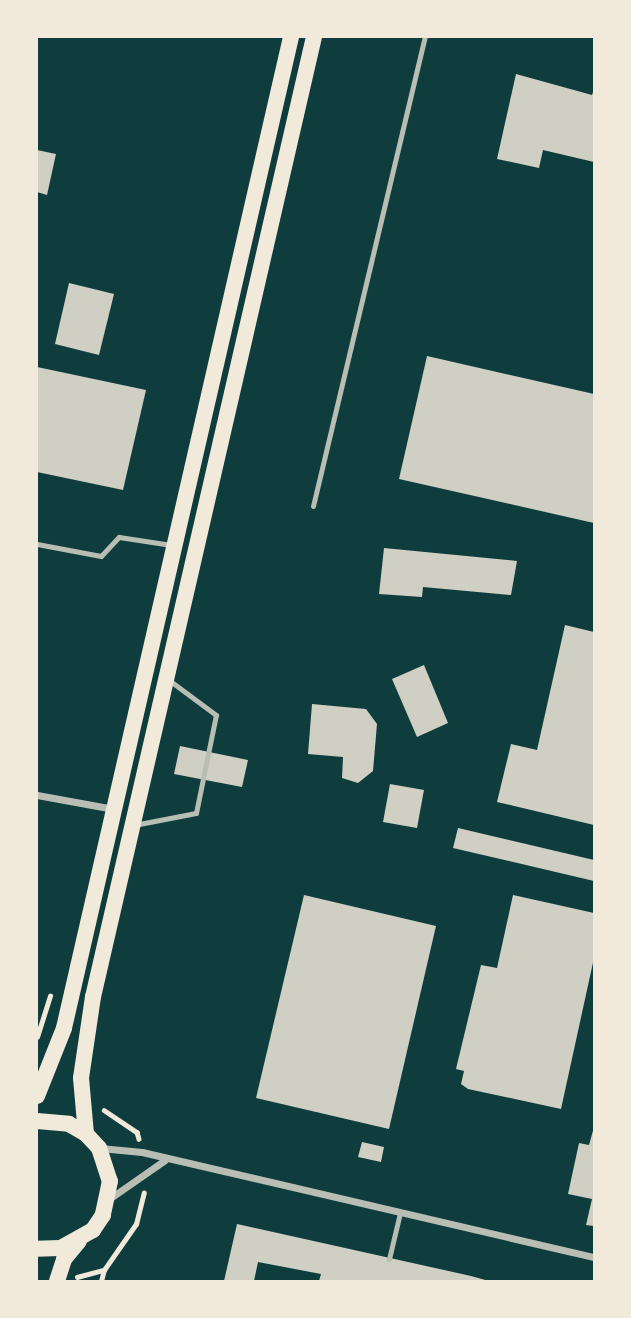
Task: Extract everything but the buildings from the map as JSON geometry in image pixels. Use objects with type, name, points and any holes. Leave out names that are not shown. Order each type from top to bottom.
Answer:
[{"type":"main road","points":[[37,1096],[64,1028],[291,37]]},
{"type":"main road","points":[[86,1134],[80,1093],[83,1049],[314,37]]},
{"type":"main road","points":[[37,1121],[69,1124],[86,1134],[99,1148],[110,1181],[109,1199],[103,1215],[65,1259],[64,1280]]},
{"type":"main road","points":[[37,1249],[60,1248],[79,1241]]},
{"type":"street","points":[[37,794],[114,809]]},
{"type":"street","points":[[99,1148],[142,1153],[594,1257]]},
{"type":"street","points":[[109,1199],[146,1170],[166,1160]]},
{"type":"lane","points":[[313,506],[425,37]]},
{"type":"lane","points":[[37,544],[101,556],[119,537],[174,546]]},
{"type":"lane","points":[[134,825],[196,813],[216,715],[169,680]]},
{"type":"lane","points":[[389,1259],[400,1213]]},
{"type":"path","points":[[99,1105],[137,1132],[142,1153]]},
{"type":"path","points":[[101,1281],[104,1270],[136,1224],[144,1203],[146,1170]]},
{"type":"path","points":[[64,1280],[104,1270]]}]
